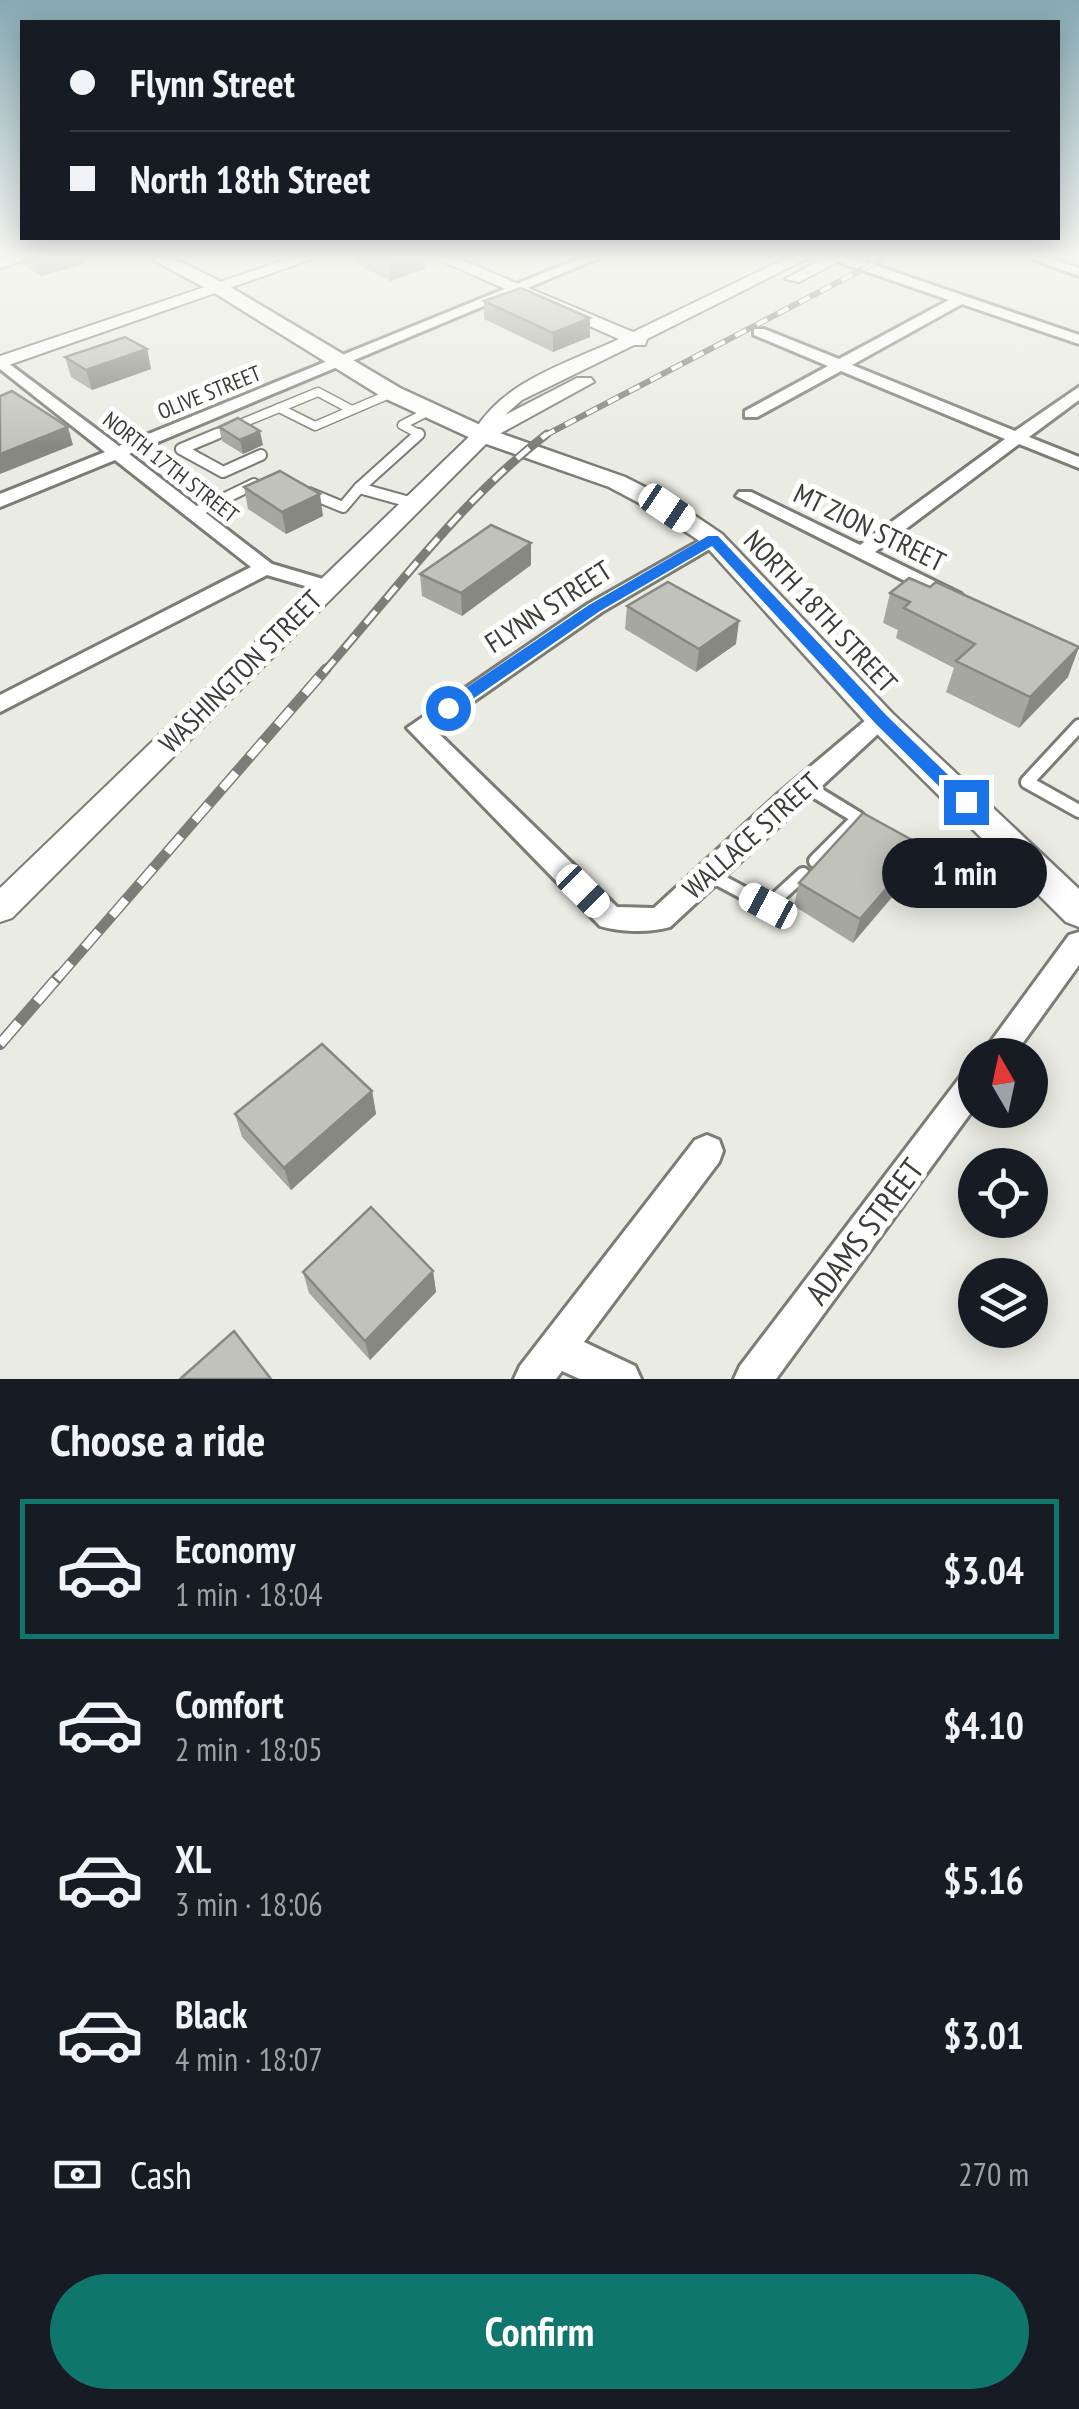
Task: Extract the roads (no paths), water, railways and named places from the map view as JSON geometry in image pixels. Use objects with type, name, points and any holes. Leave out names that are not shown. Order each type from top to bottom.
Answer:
[{"type":"main road","name":"NORTH 18TH STREET","points":[[269,319],[392,393],[483,434],[617,482],[667,508],[713,539],[882,720],[1079,912]]},
{"type":"street","points":[[0,362],[126,319]]},
{"type":"street","name":"OLIVE STREET","points":[[0,501],[442,319]]},
{"type":"street","points":[[585,319],[655,347]]},
{"type":"street","name":"WASHINGTON STREET","points":[[0,909],[483,434],[494,415],[515,396],[670,319]]},
{"type":"street","name":"WASHINGTON STREET","points":[[483,434],[711,319]]},
{"type":"street","points":[[751,414],[922,319]]},
{"type":"street","points":[[1020,319],[1079,340]]},
{"type":"street","points":[[759,332],[1079,462]]},
{"type":"street","name":"NORTH 17TH STREET","points":[[0,362],[265,568],[326,586]]},
{"type":"street","points":[[861,553],[1079,392]]},
{"type":"street","name":"MT ZION STREET","points":[[744,496],[978,610]]},
{"type":"street","name":"FLYNN STREET","points":[[610,918],[419,728],[594,608],[713,539]]},
{"type":"street","points":[[0,704],[265,568]]},
{"type":"street","name":"WALLACE STREET","points":[[610,918],[660,919],[804,785],[882,720]]},
{"type":"street","points":[[1009,1038],[1079,944]]},
{"type":"street","name":"ADAMS STREET","points":[[753,1379],[958,1105]]},
{"type":"street","points":[[533,1379],[706,1151]]},
{"type":"street","points":[[556,1350],[622,1379]]},
{"type":"lane","points":[[261,455],[223,472],[182,449],[318,392],[352,410]]},
{"type":"lane","points":[[278,408],[315,426],[392,393]]},
{"type":"lane","points":[[234,406],[256,417]]},
{"type":"lane","points":[[293,486],[343,507],[418,434],[402,425],[430,410]]},
{"type":"lane","points":[[194,513],[266,482]]},
{"type":"lane","points":[[359,488],[413,503]]},
{"type":"lane","points":[[1079,726],[1027,782],[1079,811]]},
{"type":"lane","points":[[804,785],[858,818],[815,861]]},
{"type":"lane","points":[[708,874],[768,906],[803,874]]},
{"type":"railway","points":[[546,435],[767,319]]},
{"type":"railway","points":[[324,672],[486,487],[546,435]]},
{"type":"railway","points":[[57,979],[326,669]]},
{"type":"railway","points":[[0,1044],[59,976]]}]
